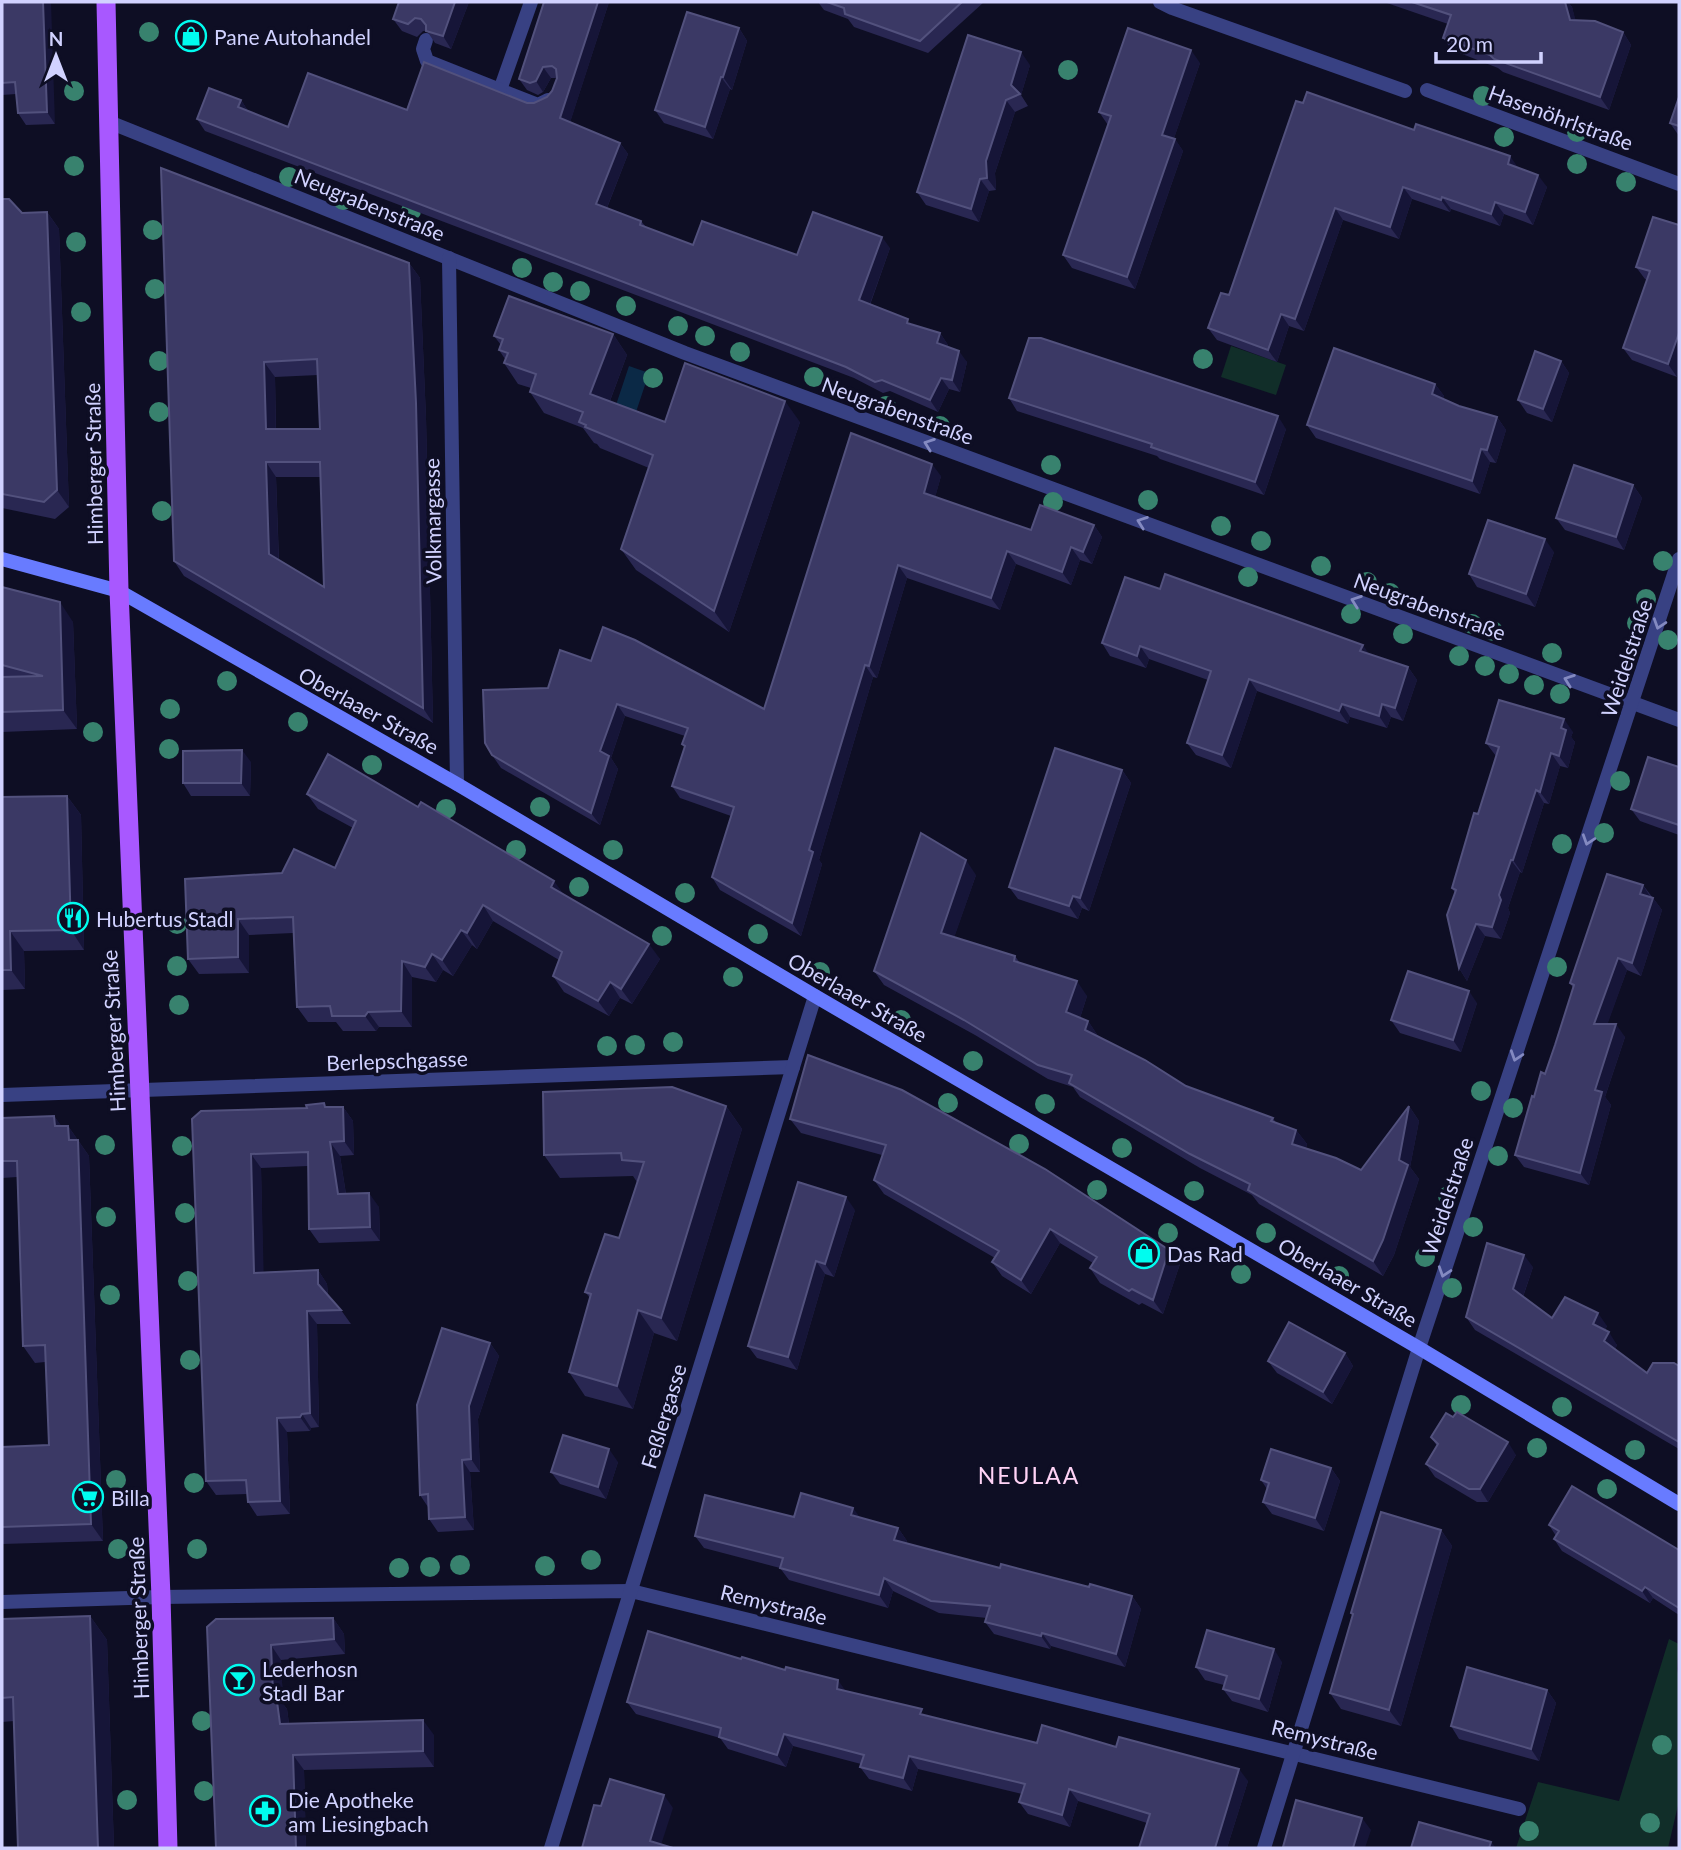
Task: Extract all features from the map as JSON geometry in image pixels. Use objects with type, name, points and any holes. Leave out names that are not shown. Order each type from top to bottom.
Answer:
[{"type":"main road","name":"Himberger Straße","points":[[106,2],[118,591],[161,1597],[167,1848]]},
{"type":"main road","name":"Oberlaaer Straße","points":[[2,559],[118,591],[457,784],[1419,1348],[1679,1504]]},
{"type":"street","points":[[500,90],[531,2]]},
{"type":"street","points":[[1160,2],[1405,91]]},
{"type":"street","points":[[426,40],[423,49],[427,61],[538,104],[551,99],[556,86]]},
{"type":"street","name":"Hasenöhrlstraße","points":[[1427,90],[1679,184]]},
{"type":"street","name":"Neugrabenstraße","points":[[109,122],[685,353],[1679,720]]},
{"type":"street","name":"Volkmargasse","points":[[449,258],[457,784]]},
{"type":"street","name":"Weidelstraße","points":[[1264,1848],[1419,1348],[1679,559]]},
{"type":"street","name":"Feßlergasse","points":[[551,1848],[815,996]]},
{"type":"street","name":"Berlepschgasse","points":[[2,1095],[793,1067]]},
{"type":"street","name":"Remystraße","points":[[2,1602],[161,1597],[631,1591],[1519,1809]]},
{"type":"green space","points":[[1231,346],[1286,365],[1276,395],[1221,377]]},
{"type":"green space","points":[[1669,1639],[1679,1644],[1679,1801],[1668,1848],[1516,1848],[1538,1782],[1619,1801]]},
{"type":"water","points":[[629,366],[649,373],[636,412],[616,405]]},
{"type":"building","points":[[2,2],[43,2],[47,112],[18,113],[15,82],[2,83]]},
{"type":"building","points":[[399,2],[455,2],[443,36],[426,31],[426,25],[421,19],[415,18],[408,24],[393,19]]},
{"type":"building","points":[[544,2],[598,2],[560,118],[620,143],[596,204],[641,221],[640,225],[693,245],[702,221],[797,255],[813,212],[882,237],[859,300],[908,319],[907,323],[940,333],[937,343],[959,351],[952,380],[941,378],[930,400],[882,380],[875,382],[846,367],[197,119],[209,88],[241,100],[238,107],[288,127],[308,73],[407,110],[424,62],[527,103],[534,103],[547,97],[557,78],[556,69],[552,66],[543,67],[536,81],[530,83],[519,79]]},
{"type":"building","points":[[827,2],[962,2],[920,41],[845,14],[844,8]]},
{"type":"building","points":[[1412,2],[1565,2],[1570,20],[1595,21],[1623,32],[1600,97],[1443,38],[1451,15]]},
{"type":"building","points":[[687,12],[739,28],[705,127],[655,110]]},
{"type":"building","points":[[1128,28],[1191,50],[1162,135],[1175,139],[1127,277],[1063,255],[1111,116],[1099,112]]},
{"type":"building","points":[[968,35],[1021,52],[1011,85],[1020,94],[1006,100],[986,161],[987,178],[980,179],[971,209],[917,192]]},
{"type":"building","points":[[1307,92],[1414,130],[1416,124],[1510,156],[1508,164],[1538,175],[1525,212],[1495,202],[1491,214],[1403,187],[1390,227],[1335,208],[1295,319],[1281,314],[1268,350],[1208,328],[1221,293],[1229,295],[1296,101],[1303,103]]},
{"type":"building","points":[[1679,97],[1679,126],[1670,123]]},
{"type":"building","points":[[161,168],[409,263],[416,403],[423,708],[174,561]],"holes":[[[317,359],[320,429],[266,429],[264,362]],[[266,462],[320,462],[324,587],[269,554]]]},
{"type":"building","points":[[2,199],[9,199],[22,213],[47,212],[57,490],[44,502],[2,494]]},
{"type":"building","points":[[1653,217],[1679,225],[1679,333],[1668,364],[1623,348],[1650,271],[1636,267]]},
{"type":"building","points":[[509,296],[613,334],[590,394],[665,422],[685,363],[785,401],[714,611],[621,549],[653,455],[585,427],[586,425],[579,422],[583,412],[530,392],[536,374],[504,363],[508,353],[499,350],[503,339],[494,336]]},
{"type":"building","points":[[1029,338],[1041,338],[1278,416],[1255,482],[1151,447],[1152,444],[1009,398]]},
{"type":"building","points":[[1334,348],[1435,384],[1432,394],[1459,406],[1497,417],[1487,450],[1481,449],[1472,481],[1307,425]]},
{"type":"building","points":[[1535,351],[1561,361],[1543,409],[1518,400]]},
{"type":"building","points":[[851,433],[932,464],[924,493],[1031,530],[1040,505],[1094,525],[1083,552],[1071,547],[1062,572],[1007,551],[991,598],[898,565],[869,666],[865,665],[809,850],[813,852],[792,923],[712,877],[734,807],[672,786],[688,728],[617,704],[600,751],[609,756],[591,813],[492,755],[485,743],[483,690],[548,688],[560,650],[591,661],[603,627],[635,640],[764,709]]},
{"type":"building","points":[[1574,465],[1633,485],[1616,537],[1556,518]]},
{"type":"building","points":[[1488,520],[1545,539],[1526,594],[1469,574]]},
{"type":"building","points":[[1165,574],[1363,645],[1360,651],[1408,667],[1395,708],[1382,704],[1379,716],[1342,704],[1339,711],[1249,679],[1222,755],[1187,743],[1211,671],[1140,646],[1137,656],[1102,643],[1125,577],[1160,589]]},
{"type":"building","points":[[2,587],[60,602],[63,710],[2,712],[2,677],[43,676],[2,665]]},
{"type":"building","points":[[1499,700],[1564,719],[1561,728],[1566,730],[1559,756],[1551,753],[1540,792],[1536,790],[1499,895],[1501,900],[1492,927],[1476,924],[1459,968],[1447,915],[1456,890],[1452,888],[1474,813],[1478,814],[1499,747],[1486,743]]},
{"type":"building","points":[[1055,748],[1122,770],[1080,898],[1073,896],[1069,906],[1009,887]]},
{"type":"building","points":[[242,750],[241,783],[183,783],[183,751]]},
{"type":"building","points":[[328,754],[418,807],[421,802],[554,881],[551,887],[649,944],[621,989],[610,982],[598,1001],[553,976],[562,952],[483,905],[467,933],[461,930],[442,960],[432,954],[425,967],[402,961],[401,1011],[368,1012],[365,1016],[332,1016],[330,1006],[297,1007],[293,917],[238,919],[238,957],[188,959],[185,879],[282,873],[294,849],[335,868],[356,821],[307,794]]},
{"type":"building","points":[[1648,757],[1679,767],[1679,825],[1631,809]]},
{"type":"building","points":[[67,796],[71,930],[10,931],[11,970],[2,970],[2,797]]},
{"type":"building","points":[[921,833],[966,860],[941,933],[1015,956],[1014,961],[1077,981],[1066,1012],[1088,1021],[1085,1030],[1145,1060],[1186,1086],[1273,1118],[1271,1121],[1296,1130],[1292,1144],[1336,1158],[1361,1170],[1409,1106],[1399,1160],[1408,1165],[1383,1240],[1373,1261],[1248,1190],[1250,1184],[1190,1154],[1069,1083],[1072,1075],[1038,1065],[964,1020],[874,971]]},
{"type":"building","points":[[1607,874],[1643,885],[1640,894],[1653,898],[1632,963],[1618,958],[1594,1024],[1616,1024],[1595,1090],[1602,1092],[1580,1173],[1515,1155],[1532,1096],[1534,1097],[1541,1072],[1545,1074],[1555,1045],[1574,985],[1570,983]]},
{"type":"building","points":[[1408,971],[1469,991],[1453,1040],[1391,1020]]},
{"type":"building","points":[[808,1055],[902,1090],[1045,1169],[1169,1250],[1153,1300],[1132,1289],[1129,1291],[1090,1268],[1097,1257],[1050,1229],[1021,1280],[992,1262],[999,1251],[874,1180],[886,1145],[790,1119]]},
{"type":"building","points":[[672,1087],[726,1106],[661,1318],[638,1310],[617,1386],[569,1372],[591,1294],[585,1292],[605,1234],[619,1238],[644,1162],[622,1160],[621,1153],[544,1155],[543,1092]]},
{"type":"building","points":[[324,1103],[325,1107],[343,1107],[344,1141],[330,1142],[338,1194],[369,1193],[370,1227],[309,1229],[308,1152],[251,1154],[254,1273],[318,1270],[318,1284],[341,1310],[307,1311],[310,1413],[300,1417],[277,1418],[280,1501],[248,1502],[246,1480],[206,1481],[192,1119],[201,1111],[307,1108],[306,1105]]},
{"type":"building","points":[[54,1116],[55,1126],[68,1126],[69,1140],[78,1140],[91,1524],[2,1527],[2,1447],[49,1445],[45,1345],[23,1346],[17,1161],[2,1161],[2,1118]]},
{"type":"building","points":[[798,1182],[846,1197],[825,1264],[816,1261],[788,1357],[748,1346]]},
{"type":"building","points":[[1487,1243],[1524,1255],[1513,1289],[1552,1318],[1565,1297],[1598,1313],[1593,1324],[1609,1332],[1604,1341],[1647,1373],[1653,1363],[1674,1363],[1679,1366],[1679,1442],[1466,1317]]},
{"type":"building","points":[[1289,1322],[1345,1353],[1323,1392],[1268,1361]]},
{"type":"building","points":[[442,1328],[490,1343],[469,1406],[471,1459],[462,1460],[465,1517],[429,1519],[428,1494],[420,1495],[417,1405]]},
{"type":"building","points":[[1457,1412],[1508,1442],[1480,1489],[1469,1489],[1426,1464],[1438,1444],[1431,1437],[1446,1413],[1453,1417]]},
{"type":"building","points":[[563,1435],[609,1449],[598,1487],[551,1472]]},
{"type":"building","points":[[1271,1449],[1331,1468],[1315,1518],[1263,1502],[1269,1483],[1261,1480]]},
{"type":"building","points":[[1572,1486],[1679,1550],[1679,1608],[1645,1587],[1642,1591],[1554,1539],[1559,1531],[1549,1525]]},
{"type":"building","points":[[801,1493],[853,1508],[851,1515],[898,1528],[894,1540],[1000,1568],[1001,1564],[1132,1596],[1116,1654],[1042,1633],[1041,1636],[985,1622],[990,1606],[931,1601],[884,1578],[879,1595],[780,1568],[783,1558],[695,1536],[705,1495],[794,1517]]},
{"type":"building","points":[[1381,1512],[1441,1530],[1389,1710],[1330,1693]]},
{"type":"building","points":[[90,1616],[98,1848],[18,1848],[13,1697],[2,1698],[2,1619]]},
{"type":"building","points":[[333,1618],[334,1639],[271,1645],[273,1693],[276,1694],[280,1724],[423,1720],[423,1751],[293,1755],[296,1848],[216,1848],[207,1627],[216,1619]]},
{"type":"building","points":[[1207,1630],[1274,1649],[1259,1699],[1223,1689],[1227,1676],[1196,1667]]},
{"type":"building","points":[[648,1631],[741,1659],[742,1657],[785,1670],[786,1667],[838,1680],[837,1689],[922,1709],[920,1714],[1037,1743],[1042,1725],[1116,1747],[1119,1737],[1239,1769],[1215,1848],[1139,1848],[1150,1814],[1069,1789],[1062,1815],[1019,1802],[1025,1784],[909,1756],[903,1778],[860,1767],[864,1755],[784,1734],[777,1755],[719,1737],[721,1728],[627,1702]]},
{"type":"building","points":[[1467,1667],[1547,1690],[1531,1749],[1451,1726]]},
{"type":"building","points":[[610,1779],[664,1795],[650,1841],[673,1848],[582,1848],[594,1805],[601,1806]]},
{"type":"building","points":[[1296,1800],[1362,1818],[1353,1848],[1283,1847]]},
{"type":"building","points":[[1419,1822],[1491,1842],[1489,1848],[1411,1848]]},
{"type":"place","name":"Pane Autohandel","points":[[191,36]]},
{"type":"place","name":"Hubertus Stadl","points":[[73,918]]},
{"type":"place","name":"Das Rad","points":[[1144,1253]]},
{"type":"place","name":"Billa","points":[[88,1497]]},
{"type":"place","name":"Lederhosn Stadl Bar","points":[[239,1680]]},
{"type":"place","name":"Die Apotheke am Liesingbach","points":[[265,1811]]},
{"type":"district","name":"NEULAA","points":[[1029,1475]]}]
